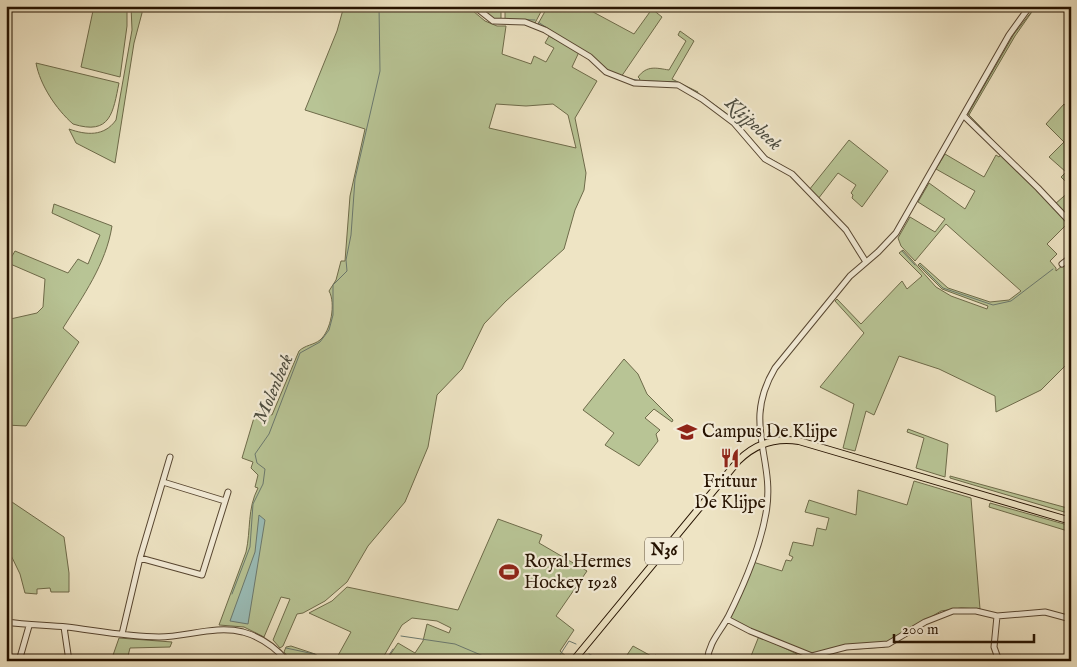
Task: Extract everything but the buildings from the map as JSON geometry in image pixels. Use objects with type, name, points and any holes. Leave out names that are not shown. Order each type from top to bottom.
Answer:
[{"type":"main road","name":"N36","points":[[573,661],[734,465],[748,452],[761,444],[783,440],[799,441],[1071,521]]},
{"type":"street","points":[[474,6],[493,21],[525,22],[545,30],[590,57],[606,72],[640,84],[678,86],[702,99],[734,123],[766,159],[792,174],[846,230],[866,262]]},
{"type":"street","points":[[707,661],[714,637],[727,618],[749,567],[766,514],[768,493],[758,427],[760,403],[774,368],[850,276],[886,244],[899,229],[1009,35],[1030,6]]},
{"type":"street","points":[[964,116],[1071,223]]},
{"type":"street","points":[[1062,264],[1071,257]]},
{"type":"street","points":[[122,634],[140,558],[170,457]]},
{"type":"street","points":[[163,482],[224,501]]},
{"type":"street","points":[[140,558],[202,575],[228,492]]},
{"type":"street","points":[[727,618],[745,629],[812,656],[846,648],[879,646],[892,643],[921,624],[950,611],[976,611],[997,616],[1045,612],[1071,619]]},
{"type":"street","points":[[997,616],[994,647],[999,661]]},
{"type":"street","points":[[6,622],[29,626],[64,627],[122,634],[178,636],[219,630],[241,632],[261,639],[276,649],[287,661]]},
{"type":"street","points":[[19,661],[29,626]]},
{"type":"street","points":[[64,627],[69,661]]},
{"type":"green space","points":[[94,6],[127,6],[127,26],[120,77],[81,67]]},
{"type":"green space","points":[[131,6],[142,6],[142,13],[134,43],[115,163],[76,143],[69,129],[82,133],[100,132],[111,126],[116,120],[132,30]]},
{"type":"green space","points":[[344,6],[467,6],[485,21],[497,26],[506,26],[502,54],[531,64],[534,56],[546,62],[554,48],[545,43],[549,36],[579,52],[572,67],[597,81],[575,118],[586,173],[584,190],[575,210],[564,249],[506,301],[484,324],[462,369],[437,395],[428,447],[405,502],[368,546],[347,582],[325,601],[303,613],[297,614],[283,646],[280,648],[273,640],[290,599],[281,597],[264,637],[244,627],[219,625],[246,552],[252,504],[258,488],[255,487],[258,475],[251,468],[253,462],[242,458],[256,411],[272,415],[299,351],[318,342],[324,336],[330,324],[332,309],[329,291],[336,280],[341,261],[345,261],[350,196],[365,129],[305,110],[337,31]],"holes":[[[496,104],[526,106],[553,104],[568,115],[576,148],[489,128]]]},
{"type":"green space","points":[[476,6],[501,6],[501,21],[492,19]]},
{"type":"green space","points":[[505,6],[544,6],[535,23],[505,21]]},
{"type":"green space","points":[[548,6],[582,6],[634,34],[652,9],[662,17],[621,77],[606,70],[592,57],[538,24]]},
{"type":"green space","points":[[1036,6],[1015,36],[969,115],[1013,161],[968,114],[1014,34]]},
{"type":"green space","points":[[680,31],[694,41],[672,79],[698,92],[697,94],[674,83],[638,82],[640,79],[638,77],[641,73],[648,69],[669,70],[686,41],[678,35]]},
{"type":"green space","points":[[36,63],[119,83],[115,103],[108,119],[103,124],[95,127],[73,124],[50,96],[41,80]]},
{"type":"green space","points":[[1064,104],[1071,112],[1071,187],[1061,177],[1066,172],[1049,157],[1064,142],[1046,124]]},
{"type":"green space","points":[[849,140],[888,171],[862,207],[852,198],[853,195],[851,193],[856,185],[838,173],[818,199],[809,190]]},
{"type":"green space","points":[[1002,153],[1069,222],[1047,244],[1057,254],[1050,261],[1056,268],[1056,271],[1071,258],[1071,360],[1041,390],[996,412],[995,396],[939,369],[899,356],[874,415],[866,411],[855,451],[843,448],[854,404],[820,387],[864,333],[835,301],[837,299],[861,324],[902,281],[907,289],[922,276],[899,253],[903,250],[936,287],[951,296],[987,309],[988,306],[942,289],[918,265],[920,263],[948,288],[990,302],[1009,300],[1021,291],[946,224],[915,261],[901,246],[898,238],[910,217],[935,232],[945,219],[918,202],[929,183],[965,209],[975,191],[936,169],[945,154],[984,177],[996,155],[999,157]]},
{"type":"green space","points":[[1071,190],[1071,221],[1055,204]]},
{"type":"green space","points":[[54,204],[112,226],[109,240],[93,279],[63,328],[79,342],[26,426],[6,425],[6,320],[37,313],[43,307],[45,279],[8,263],[15,251],[68,273],[78,259],[88,264],[100,235],[52,213]]},
{"type":"green space","points":[[624,359],[638,374],[647,394],[673,420],[672,422],[654,409],[645,418],[660,430],[656,434],[658,441],[639,466],[605,445],[614,433],[583,410]]},
{"type":"green space","points":[[908,429],[948,444],[945,477],[916,468],[924,438],[907,432]]},
{"type":"green space","points":[[950,476],[1071,509],[1071,514],[950,478]]},
{"type":"green space","points":[[914,481],[971,498],[980,609],[961,608],[941,611],[889,642],[815,655],[759,634],[730,619],[753,562],[782,571],[786,560],[791,561],[793,557],[789,555],[793,542],[813,546],[817,528],[826,530],[829,518],[805,512],[809,500],[856,515],[858,490],[907,505]]},
{"type":"green space","points":[[6,498],[64,537],[69,573],[69,592],[51,592],[50,588],[37,589],[37,594],[25,593],[20,574],[6,545]]},
{"type":"green space","points":[[990,503],[1071,526],[1071,532],[989,507]]},
{"type":"green space","points":[[498,519],[542,535],[539,543],[587,571],[556,616],[574,630],[560,651],[568,658],[566,661],[487,661],[481,658],[479,661],[386,661],[398,643],[415,653],[423,641],[427,624],[449,633],[451,628],[437,621],[412,618],[402,625],[381,661],[335,661],[351,632],[309,613],[332,601],[347,587],[458,610]]},
{"type":"green space","points":[[759,636],[797,654],[795,661],[749,661]]},
{"type":"green space","points":[[119,638],[172,642],[170,647],[130,648],[127,660],[139,661],[111,661]]},
{"type":"green space","points":[[291,646],[315,654],[326,661],[292,661],[284,652],[286,647]]},
{"type":"green space","points":[[633,646],[653,657],[655,655],[669,661],[623,661]]},
{"type":"water","points":[[259,515],[265,520],[248,624],[230,621],[255,552]]},
{"type":"waterway","name":"Molenbeek","points":[[232,594],[250,547],[253,504],[263,484],[265,469],[257,463],[255,454],[269,434],[300,353],[320,342],[329,330],[333,315],[333,285],[347,271],[346,260],[351,235],[355,179],[380,71],[379,6]]},
{"type":"waterway","name":"Klijpebeek","points":[[503,19],[535,20]]},
{"type":"waterway","name":"Klijpebeek","points":[[538,22],[558,35]]},
{"type":"waterway","name":"Klijpebeek","points":[[631,79],[642,81]]},
{"type":"waterway","name":"Klijpebeek","points":[[648,81],[676,82],[698,93],[733,118],[766,156],[791,171]]},
{"type":"waterway","name":"Klijpebeek","points":[[902,251],[915,265]]},
{"type":"waterway","name":"Klijpebeek","points":[[920,265],[943,288],[993,305],[1011,301],[1053,269]]},
{"type":"waterway","points":[[401,636],[455,644],[495,661]]},
{"type":"waterway","points":[[556,661],[569,641],[576,644]]},
{"type":"waterway","points":[[843,650],[884,647],[900,641]]},
{"type":"waterway","points":[[286,648],[314,654],[325,661]]},
{"type":"waterway","points":[[385,661],[393,649]]},
{"type":"waterway","points":[[830,654],[839,651]]},
{"type":"waterway","points":[[589,654],[604,661]]},
{"type":"waterway","points":[[290,655],[294,661]]},
{"type":"place","name":"Campus De Klijpe","points":[[687,432]]},
{"type":"place","name":"Frituur De Klijpe","points":[[730,458]]},
{"type":"place","name":"Royal Hermes Hockey 1928","points":[[509,572]]}]
